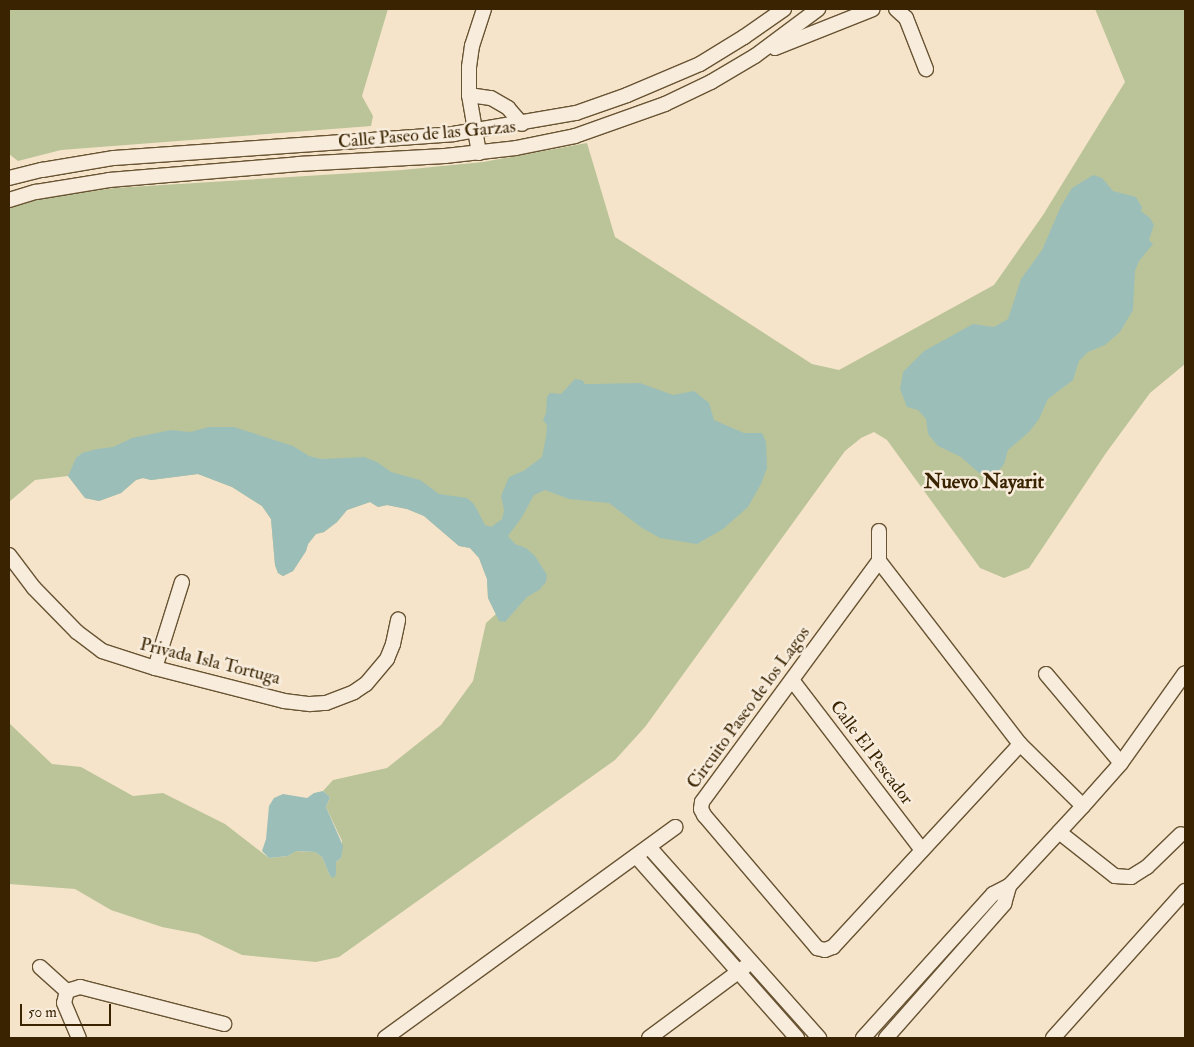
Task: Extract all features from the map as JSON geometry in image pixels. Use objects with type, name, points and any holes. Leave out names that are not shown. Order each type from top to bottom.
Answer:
[{"type":"street","points":[[479,153],[469,95],[472,46],[484,9]]},
{"type":"street","name":"Calle Paseo de las Garzas","points":[[9,178],[42,170],[114,158],[476,132],[522,124],[576,112],[657,83],[700,64],[744,37],[784,9]]},
{"type":"street","name":"Calle Paseo de las Garzas","points":[[9,200],[36,192],[109,180],[298,164],[479,153],[575,136],[665,104],[712,82],[756,56],[818,9]]},
{"type":"street","points":[[756,56],[873,9]]},
{"type":"street","points":[[896,9],[906,18],[926,69]]},
{"type":"street","points":[[657,83],[665,104]]},
{"type":"street","points":[[469,95],[491,98],[508,108],[522,124]]},
{"type":"street","points":[[879,531],[880,561],[1020,744],[1083,806]]},
{"type":"street","name":"Privada Isla Tortuga","points":[[9,556],[34,588],[78,632],[102,651],[155,668],[284,701],[310,704],[326,703],[354,692],[377,673],[393,644],[398,620]]},
{"type":"street","name":"Circuito Paseo de los Lagos","points":[[880,561],[702,802],[701,809],[704,815],[817,948],[825,950],[833,947],[921,849],[1020,744]]},
{"type":"street","points":[[155,668],[182,582]]},
{"type":"street","points":[[862,1038],[993,894],[1009,886],[1083,806],[1121,763],[1185,673]]},
{"type":"street","points":[[1046,674],[1121,763]]},
{"type":"street","name":"Calle El Pescador","points":[[792,680],[921,849]]},
{"type":"street","points":[[385,1038],[675,827]]},
{"type":"street","points":[[1059,832],[1115,876],[1131,877],[1147,867],[1181,834]]},
{"type":"street","points":[[649,847],[819,1038]]},
{"type":"street","points":[[636,856],[797,1038]]},
{"type":"street","points":[[886,1038],[1004,904],[1009,886]]},
{"type":"street","points":[[1053,1038],[1185,892]]},
{"type":"street","points":[[649,1038],[751,962]]},
{"type":"street","points":[[40,967],[67,990]]},
{"type":"street","points":[[67,990],[80,987],[224,1024]]},
{"type":"street","points":[[67,990],[64,1003],[79,1038]]},
{"type":"green space","points":[[9,9],[388,9],[362,96],[373,116],[371,126],[61,150],[18,161],[9,154]]},
{"type":"green space","points":[[1095,9],[1185,9],[1185,364],[1150,393],[1106,453],[1029,568],[1004,578],[980,568],[887,440],[874,432],[861,438],[845,451],[645,727],[615,760],[339,957],[316,962],[242,955],[198,934],[162,927],[111,910],[75,889],[9,884],[9,723],[52,764],[81,767],[133,796],[163,793],[225,824],[269,858],[288,856],[295,851],[315,852],[322,857],[330,876],[336,875],[336,862],[341,858],[342,841],[326,807],[330,797],[323,791],[333,780],[387,768],[441,725],[473,681],[486,623],[496,614],[488,598],[487,579],[479,558],[470,548],[459,546],[424,516],[407,509],[387,505],[378,507],[370,502],[347,510],[337,522],[324,532],[316,534],[308,544],[306,551],[293,571],[283,576],[278,573],[275,565],[271,519],[262,506],[232,487],[198,474],[151,480],[143,478],[136,480],[121,493],[99,501],[85,498],[68,476],[35,480],[9,502],[9,207],[38,199],[114,188],[402,170],[483,162],[587,143],[615,237],[812,364],[839,370],[994,285],[1043,215],[1125,82]]},
{"type":"water","points":[[1093,175],[1102,178],[1113,191],[1136,197],[1142,207],[1141,211],[1150,218],[1154,225],[1149,240],[1153,244],[1139,261],[1135,271],[1133,310],[1120,332],[1105,345],[1088,352],[1079,361],[1073,380],[1048,399],[1039,419],[1029,432],[1008,450],[1004,464],[997,473],[989,476],[979,473],[961,457],[938,446],[928,434],[926,419],[918,410],[907,407],[900,389],[903,372],[924,351],[973,324],[994,327],[1008,319],[1021,279],[1042,250],[1061,206],[1072,188]]},
{"type":"water","points":[[575,379],[582,380],[585,384],[640,383],[673,395],[694,391],[709,403],[714,420],[744,433],[762,433],[766,442],[767,468],[761,484],[748,507],[723,529],[697,544],[660,538],[642,528],[609,503],[569,499],[545,490],[534,495],[522,517],[508,536],[515,544],[526,548],[535,556],[547,575],[546,582],[539,590],[527,597],[505,622],[499,621],[488,598],[487,579],[479,558],[470,548],[459,546],[424,516],[407,509],[387,505],[378,507],[370,502],[347,510],[337,522],[324,532],[316,534],[308,544],[306,551],[293,571],[283,576],[278,573],[275,565],[271,519],[262,506],[232,487],[198,474],[151,480],[143,478],[136,480],[121,493],[99,501],[85,498],[68,476],[76,458],[82,453],[113,447],[132,438],[171,430],[190,432],[209,427],[234,427],[293,446],[309,456],[321,459],[364,457],[377,462],[391,472],[420,480],[439,494],[467,498],[474,504],[485,525],[491,527],[502,519],[504,510],[501,496],[509,477],[525,470],[542,457],[547,425],[543,420],[546,413],[547,397],[550,393],[561,394]]},
{"type":"water","points":[[323,791],[330,797],[326,807],[343,846],[341,858],[336,862],[336,875],[333,878],[330,876],[322,857],[315,852],[296,851],[288,856],[269,858],[262,851],[266,839],[269,806],[274,798],[283,794],[307,798],[314,793]]},
{"type":"district","name":"Nuevo Nayarit","points":[[984,481]]}]
